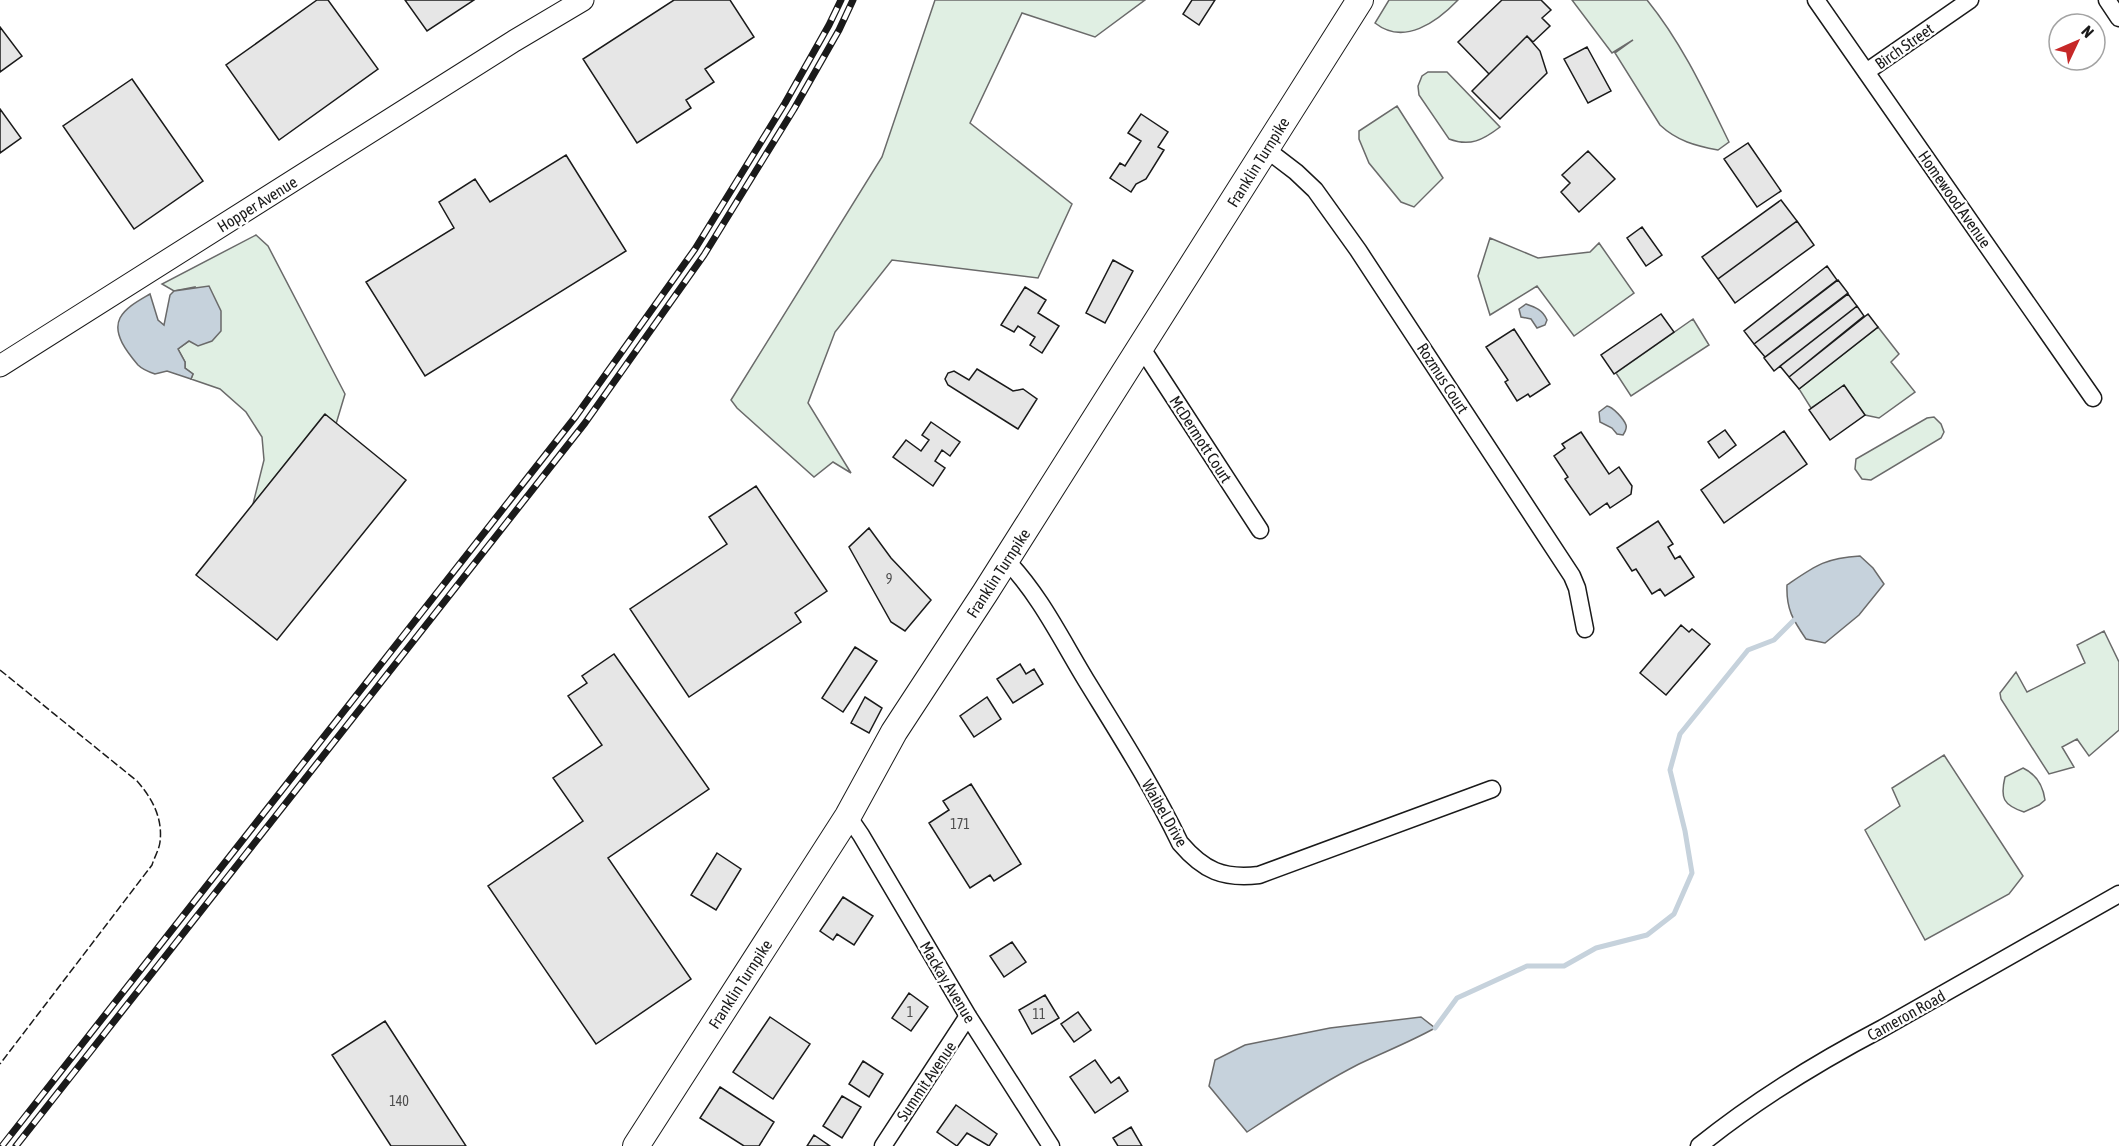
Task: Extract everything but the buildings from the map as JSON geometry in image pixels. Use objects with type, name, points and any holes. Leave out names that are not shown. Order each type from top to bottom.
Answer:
[{"type":"main road","name":"Franklin Turnpike","points":[[636,1146],[848,816],[894,732],[1006,561],[1360,0]]},
{"type":"street","name":"Hopper Avenue","points":[[0,366],[583,0]]},
{"type":"street","name":"Homewood Avenue","points":[[1816,0],[2093,398]]},
{"type":"street","name":"Birch Street","points":[[1866,72],[1970,0]]},
{"type":"street","points":[[2107,0],[2119,18]]},
{"type":"street","name":"Rozmus Court","points":[[1266,149],[1315,190],[1365,260],[1572,576],[1577,588],[1585,629]]},
{"type":"street","name":"McDermott Court","points":[[1141,347],[1260,530]]},
{"type":"street","name":"Waibel Drive","points":[[1006,561],[1024,579],[1046,613],[1118,730],[1180,843],[1192,858],[1208,869],[1224,875],[1242,877],[1259,874],[1492,789]]},
{"type":"street","name":"Mackay Avenue","points":[[848,816],[968,1016],[1051,1146]]},
{"type":"street","name":"Cameron Road","points":[[1699,1146],[1731,1120],[1782,1085],[2119,894]]},
{"type":"street","name":"Summit Avenue","points":[[883,1146],[968,1016]]},
{"type":"green space","points":[[935,0],[1145,0],[1095,37],[1022,13],[970,123],[1072,204],[1038,278],[892,260],[835,332],[808,403],[851,473],[833,462],[814,477],[731,400],[882,157]]},
{"type":"green space","points":[[1389,0],[1458,0],[1430,23],[1408,32],[1397,32],[1386,30],[1375,23]]},
{"type":"green space","points":[[1572,0],[1647,0],[1682,51],[1729,142],[1718,150],[1687,142],[1666,131],[1615,53],[1633,40],[1612,53]]},
{"type":"green space","points":[[1428,72],[1447,72],[1500,127],[1476,141],[1463,142],[1449,139],[1419,95],[1418,86],[1422,76]]},
{"type":"green space","points":[[1397,106],[1443,178],[1414,207],[1401,202],[1369,163],[1359,139],[1359,131]]},
{"type":"green space","points":[[256,235],[268,246],[345,394],[336,424],[324,415],[253,504],[264,460],[262,437],[246,412],[220,389],[191,379],[193,374],[185,368],[185,362],[178,349],[189,341],[195,287],[174,291],[162,284]]},
{"type":"green space","points":[[1490,238],[1538,258],[1590,252],[1599,243],[1634,293],[1574,336],[1537,286],[1490,315],[1478,276]]},
{"type":"green space","points":[[1693,319],[1709,345],[1631,396],[1616,373]]},
{"type":"green space","points":[[1878,327],[1899,354],[1891,362],[1915,392],[1879,418],[1865,415],[1844,386],[1811,408],[1799,389]]},
{"type":"green space","points":[[1934,417],[1941,424],[1944,432],[1941,438],[1871,480],[1862,479],[1855,469],[1856,459],[1927,418]]},
{"type":"green space","points":[[2104,631],[2119,662],[2119,730],[2089,756],[2077,739],[2062,747],[2074,767],[2049,774],[2001,699],[2000,693],[2016,672],[2027,692],[2085,663],[2077,645]]},
{"type":"green space","points":[[1944,755],[2023,876],[2009,894],[1925,940],[1865,830],[1900,806],[1892,788]]},
{"type":"green space","points":[[2023,768],[2038,781],[2045,800],[2024,812],[2011,807],[2003,795],[2005,777]]},
{"type":"shaded area","points":[[209,286],[221,311],[221,331],[212,341],[198,346],[189,341],[178,349],[185,362],[185,368],[193,374],[191,379],[167,371],[155,374],[140,366],[126,349],[118,330],[120,318],[126,310],[150,294],[158,320],[164,325],[170,295],[174,291]]},
{"type":"shaded area","points":[[1526,304],[1541,311],[1547,320],[1545,325],[1537,328],[1531,319],[1521,317],[1519,309]]},
{"type":"shaded area","points":[[1607,406],[1615,411],[1625,423],[1623,435],[1617,434],[1612,428],[1600,422],[1599,412]]},
{"type":"shaded area","points":[[1860,556],[1873,568],[1884,584],[1859,615],[1825,643],[1806,639],[1791,614],[1787,585],[1821,564]]},
{"type":"shaded area","points":[[1421,1017],[1435,1028],[1344,1072],[1247,1132],[1209,1086],[1215,1060],[1245,1045],[1330,1028]]},
{"type":"waterway","points":[[1435,1028],[1457,998],[1527,966],[1564,966],[1596,948],[1647,935],[1674,914],[1692,873],[1685,831],[1670,770],[1680,734],[1748,650],[1774,640],[1794,620]]},
{"type":"railway","points":[[2,1146],[576,416],[695,249],[785,103],[841,0]]},
{"type":"railway","points":[[16,1146],[585,423],[704,255],[794,109],[839,30],[853,0]]},
{"type":"fence","points":[[0,670],[137,781],[155,809],[160,825],[159,845],[152,865],[0,1064]]}]
